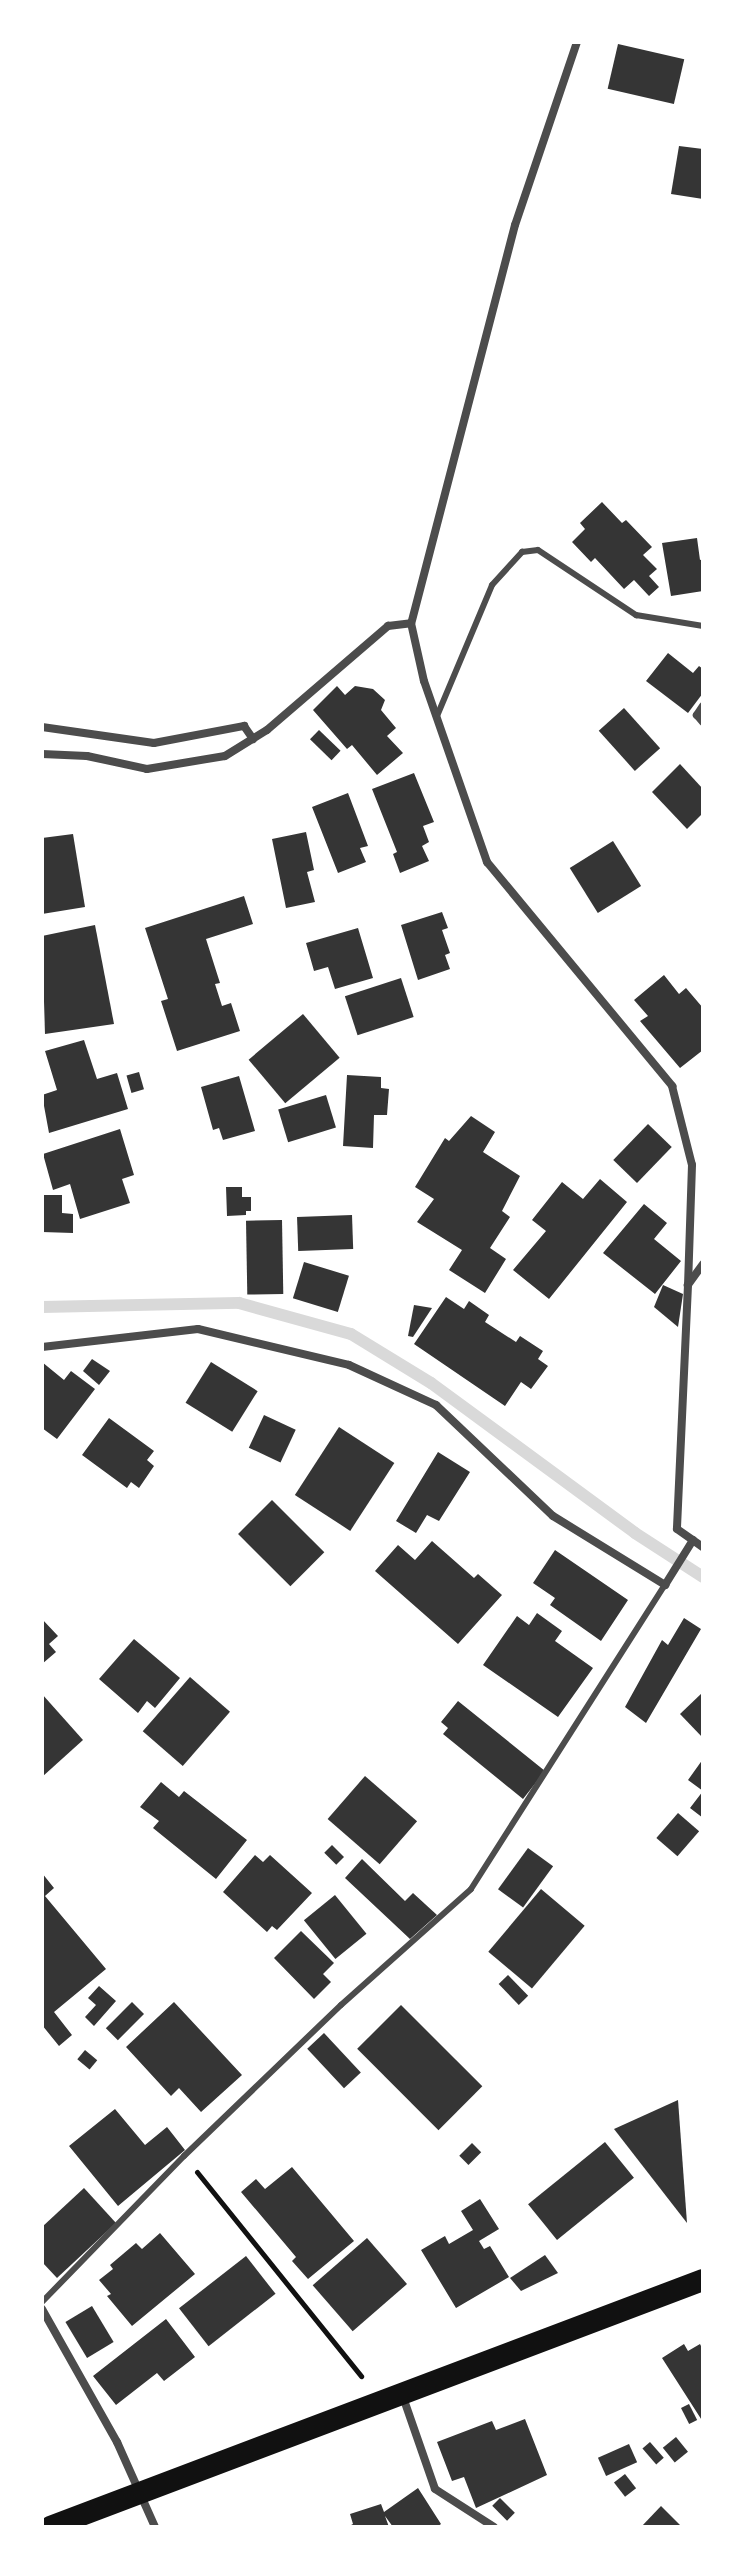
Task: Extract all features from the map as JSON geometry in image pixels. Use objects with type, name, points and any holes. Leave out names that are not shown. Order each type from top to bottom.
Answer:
[{"type":"highway","points":[[50,2527],[703,2280]]},
{"type":"street","points":[[577,42],[515,225],[411,623],[424,681],[487,862],[672,1086],[692,1165],[677,1529],[703,1547]]},
{"type":"street","points":[[42,754],[87,756],[147,769],[225,756],[253,739],[388,626],[411,623]]},
{"type":"street","points":[[703,706],[697,715],[703,722]]},
{"type":"street","points":[[42,727],[154,743],[244,726],[253,739]]},
{"type":"street","points":[[688,1285],[703,1264]]},
{"type":"street","points":[[42,1347],[198,1329],[349,1365],[436,1405],[553,1516],[665,1585],[693,1540]]},
{"type":"street","points":[[42,2309],[117,2442],[155,2527]]},
{"type":"street","points":[[403,2396],[435,2489],[494,2527]]},
{"type":"lane","points":[[437,716],[492,585],[522,552],[538,550],[636,615],[703,626]]},
{"type":"lane","points":[[42,2302],[184,2156],[341,2005],[471,1889],[665,1585]]},
{"type":"path","points":[[184,2156],[361,2376],[372,2407]]},
{"type":"building","points":[[618,44],[684,59],[674,104],[608,89]]},
{"type":"building","points":[[679,146],[703,149],[703,199],[671,194]]},
{"type":"building","points":[[602,502],[622,523],[626,520],[652,547],[643,555],[657,569],[649,576],[659,587],[649,596],[634,580],[624,589],[595,558],[591,562],[572,542],[585,529],[580,523]]},
{"type":"building","points":[[697,538],[700,560],[703,559],[703,591],[671,596],[662,543]]},
{"type":"building","points":[[668,653],[693,673],[699,666],[703,669],[703,693],[688,713],[646,681]]},
{"type":"building","points":[[337,686],[345,695],[355,686],[373,689],[385,700],[381,710],[396,728],[387,736],[403,753],[377,775],[352,745],[347,749],[313,710]]},
{"type":"building","points":[[624,708],[660,748],[635,771],[599,731]]},
{"type":"building","points":[[319,730],[341,751],[332,760],[310,739]]},
{"type":"building","points":[[680,764],[703,789],[703,813],[687,829],[652,792]]},
{"type":"building","points":[[414,773],[434,822],[423,826],[429,842],[422,846],[429,861],[400,873],[393,854],[397,852],[372,789]]},
{"type":"building","points":[[348,793],[368,846],[360,848],[366,862],[338,873],[312,807]]},
{"type":"building","points":[[306,832],[314,870],[307,872],[315,902],[286,908],[272,839]]},
{"type":"building","points":[[73,834],[85,907],[42,914],[42,838]]},
{"type":"building","points":[[613,841],[641,886],[598,913],[570,868]]},
{"type":"building","points":[[244,896],[253,924],[206,939],[220,983],[215,984],[222,1006],[231,1003],[240,1031],[177,1051],[161,1001],[168,999],[145,928]]},
{"type":"building","points":[[442,912],[448,928],[442,930],[450,953],[445,955],[450,969],[418,980],[401,925]]},
{"type":"building","points":[[95,925],[114,1024],[45,1034],[42,936]]},
{"type":"building","points":[[358,928],[373,978],[335,989],[328,967],[314,971],[306,943]]},
{"type":"building","points":[[664,975],[679,994],[686,988],[703,1008],[703,1050],[680,1068],[640,1021],[648,1016],[634,1000]]},
{"type":"building","points":[[401,978],[414,1017],[358,1035],[345,996]]},
{"type":"building","points":[[303,1014],[340,1058],[285,1103],[249,1060]]},
{"type":"building","points":[[84,1040],[97,1079],[117,1073],[128,1109],[49,1133],[42,1095],[57,1090],[45,1051]]},
{"type":"building","points":[[139,1072],[144,1089],[131,1093],[127,1076]]},
{"type":"building","points":[[347,1075],[381,1077],[381,1088],[389,1089],[387,1115],[374,1115],[373,1148],[343,1146]]},
{"type":"building","points":[[239,1076],[255,1131],[223,1140],[219,1128],[213,1130],[201,1087]]},
{"type":"building","points":[[326,1095],[336,1128],[288,1142],[278,1110]]},
{"type":"building","points":[[471,1116],[495,1132],[483,1152],[520,1176],[502,1211],[510,1217],[490,1248],[506,1259],[485,1293],[449,1270],[462,1250],[417,1222],[434,1199],[415,1187],[445,1138],[449,1141]]},
{"type":"building","points":[[648,1124],[672,1147],[637,1183],[613,1160]]},
{"type":"building","points":[[120,1129],[134,1175],[122,1179],[130,1203],[80,1219],[70,1184],[53,1190],[43,1154]]},
{"type":"building","points":[[600,1179],[627,1202],[549,1299],[513,1270],[546,1231],[532,1220],[562,1182],[583,1199]]},
{"type":"building","points":[[226,1187],[242,1187],[242,1197],[251,1197],[251,1211],[246,1211],[246,1215],[227,1216]]},
{"type":"building","points":[[42,1195],[62,1195],[62,1213],[73,1214],[73,1233],[42,1232]]},
{"type":"building","points":[[644,1204],[667,1223],[654,1239],[681,1261],[655,1294],[603,1253]]},
{"type":"building","points":[[352,1215],[353,1249],[298,1251],[297,1217]]},
{"type":"building","points":[[282,1220],[283,1294],[247,1295],[246,1221]]},
{"type":"building","points":[[304,1262],[349,1276],[338,1312],[293,1298]]},
{"type":"building","points":[[663,1285],[683,1294],[678,1327],[654,1307]]},
{"type":"building","points":[[446,1297],[464,1309],[469,1301],[489,1315],[485,1322],[516,1342],[520,1336],[543,1351],[538,1359],[548,1366],[531,1389],[521,1382],[505,1406],[414,1344]]},
{"type":"building","points":[[414,1305],[432,1308],[413,1337],[408,1336]]},
{"type":"building","points":[[92,1359],[110,1371],[99,1385],[83,1371]]},
{"type":"building","points":[[42,1362],[64,1380],[71,1371],[95,1389],[57,1439],[42,1428]]},
{"type":"building","points":[[211,1362],[258,1391],[232,1432],[186,1403]]},
{"type":"building","points":[[264,1415],[296,1430],[281,1462],[249,1448]]},
{"type":"building","points":[[109,1418],[154,1451],[147,1460],[154,1466],[139,1488],[131,1482],[127,1488],[82,1455]]},
{"type":"building","points":[[339,1427],[394,1463],[350,1531],[295,1495]]},
{"type":"building","points":[[438,1452],[470,1472],[439,1521],[427,1515],[416,1533],[396,1521]]},
{"type":"building","points":[[272,1500],[324,1552],[290,1586],[238,1534]]},
{"type":"building","points":[[432,1541],[474,1578],[478,1574],[502,1595],[458,1644],[375,1571],[398,1545],[415,1560]]},
{"type":"building","points":[[555,1550],[628,1600],[601,1641],[550,1605],[555,1598],[533,1583]]},
{"type":"building","points":[[537,1613],[562,1631],[555,1641],[593,1668],[558,1717],[483,1665],[517,1616],[529,1625]]},
{"type":"building","points":[[684,1618],[701,1629],[646,1723],[625,1707],[662,1640],[668,1645]]},
{"type":"building","points":[[42,1619],[58,1636],[49,1644],[56,1652],[42,1664]]},
{"type":"building","points":[[134,1639],[180,1678],[155,1708],[147,1701],[138,1713],[99,1679]]},
{"type":"building","points":[[190,1677],[230,1712],[183,1766],[143,1731]]},
{"type":"building","points":[[703,1692],[703,1738],[680,1714]]},
{"type":"building","points":[[42,1694],[83,1740],[42,1777]]},
{"type":"building","points":[[458,1701],[545,1771],[523,1799],[443,1734],[448,1728],[441,1722]]},
{"type":"building","points":[[703,1759],[703,1791],[688,1780]]},
{"type":"building","points":[[365,1776],[417,1821],[380,1864],[328,1819]]},
{"type":"building","points":[[161,1782],[179,1797],[184,1791],[247,1840],[216,1879],[153,1828],[159,1821],[140,1807]]},
{"type":"building","points":[[703,1791],[703,1818],[690,1808]]},
{"type":"building","points":[[678,1813],[699,1831],[677,1856],[656,1838]]},
{"type":"building","points":[[332,1845],[344,1857],[336,1865],[324,1853]]},
{"type":"building","points":[[528,1848],[553,1866],[523,1907],[498,1889]]},
{"type":"building","points":[[255,1855],[263,1862],[270,1855],[312,1893],[277,1930],[272,1926],[267,1932],[223,1892]]},
{"type":"building","points":[[362,1859],[405,1901],[413,1893],[437,1915],[410,1939],[345,1878]]},
{"type":"building","points":[[42,1873],[54,1888],[45,1896],[106,1969],[54,2012],[72,2035],[59,2046],[42,2025]]},
{"type":"building","points":[[541,1889],[585,1926],[532,1988],[488,1952]]},
{"type":"building","points":[[335,1895],[366,1934],[335,1959],[304,1920]]},
{"type":"building","points":[[301,1931],[334,1963],[323,1974],[331,1982],[314,1999],[274,1958]]},
{"type":"building","points":[[508,1975],[528,1996],[519,2005],[499,1984]]},
{"type":"building","points":[[99,1986],[116,2001],[94,2026],[85,2017],[96,2005],[88,1998]]},
{"type":"building","points":[[132,2002],[144,2014],[118,2040],[106,2028]]},
{"type":"building","points":[[174,2002],[242,2075],[201,2112],[179,2088],[171,2096],[126,2047]]},
{"type":"building","points":[[401,2005],[482,2086],[438,2130],[357,2049]]},
{"type":"building","points":[[324,2033],[361,2072],[344,2088],[307,2049]]},
{"type":"building","points":[[85,2050],[97,2060],[90,2069],[77,2059]]},
{"type":"building","points":[[678,2100],[687,2223],[614,2129]]},
{"type":"building","points":[[115,2109],[145,2145],[167,2127],[185,2150],[118,2206],[69,2146]]},
{"type":"building","points":[[605,2142],[634,2178],[557,2240],[528,2204]]},
{"type":"building","points":[[472,2143],[481,2152],[468,2165],[459,2156]]},
{"type":"building","points":[[292,2167],[354,2241],[308,2279],[292,2261],[296,2257],[241,2192],[256,2179],[265,2189]]},
{"type":"building","points":[[84,2188],[116,2223],[57,2278],[42,2262],[42,2227]]},
{"type":"building","points":[[480,2199],[499,2229],[479,2241],[484,2249],[490,2246],[509,2277],[456,2308],[421,2250],[445,2236],[449,2244],[473,2230],[461,2211]]},
{"type":"building","points":[[160,2233],[195,2274],[132,2326],[107,2296],[111,2294],[99,2280],[113,2269],[110,2265],[136,2243],[142,2249]]},
{"type":"building","points":[[367,2238],[407,2284],[353,2331],[313,2285]]},
{"type":"building","points":[[545,2255],[558,2273],[521,2291],[510,2278]]},
{"type":"building","points":[[246,2256],[276,2294],[209,2346],[179,2308]]},
{"type":"building","points":[[92,2306],[114,2342],[87,2358],[65,2322]]},
{"type":"building","points":[[166,2319],[195,2357],[164,2381],[157,2373],[116,2405],[93,2376]]},
{"type":"building","points":[[684,2344],[688,2351],[700,2344],[703,2350],[703,2422],[662,2358]]},
{"type":"building","points":[[689,2404],[697,2420],[689,2424],[681,2408]]},
{"type":"building","points":[[525,2419],[547,2475],[476,2508],[464,2477],[452,2481],[437,2442],[492,2421],[496,2430]]},
{"type":"building","points":[[676,2437],[688,2452],[675,2462],[663,2448]]},
{"type":"building","points":[[650,2442],[664,2458],[656,2464],[642,2449]]},
{"type":"building","points":[[629,2444],[637,2462],[606,2476],[598,2458]]},
{"type":"building","points":[[625,2474],[636,2488],[625,2497],[614,2483]]},
{"type":"building","points":[[418,2488],[441,2524],[437,2527],[393,2527],[385,2516],[389,2527],[347,2527],[353,2524],[350,2514],[381,2504],[384,2512]]},
{"type":"building","points":[[500,2498],[515,2513],[507,2521],[492,2506]]},
{"type":"building","points":[[661,2506],[682,2527],[641,2527]]},
{"type":"waterway","points":[[42,1307],[239,1303],[351,1334],[431,1383],[635,1533],[703,1577]]}]
